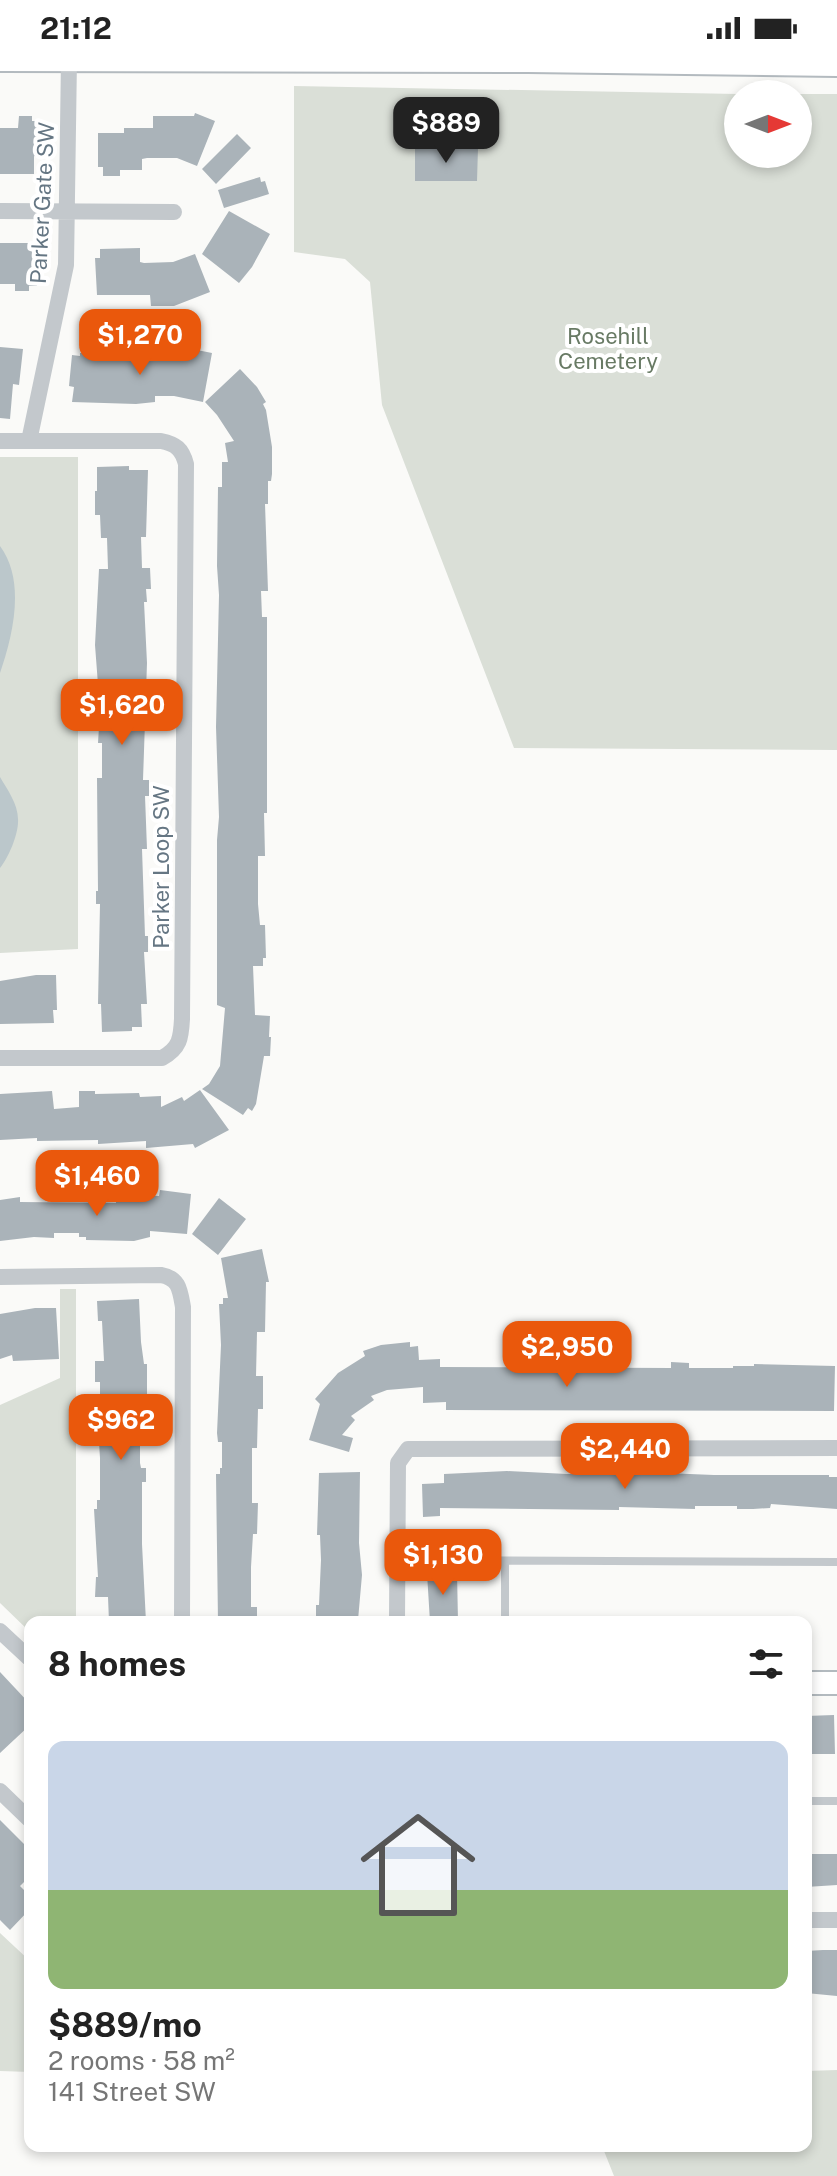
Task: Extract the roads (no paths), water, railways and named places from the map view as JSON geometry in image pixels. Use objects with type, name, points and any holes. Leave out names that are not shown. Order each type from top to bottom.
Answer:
[{"type":"main road","points":[[0,60],[69,57],[837,65]]},
{"type":"main road","points":[[812,1683],[837,1683]]},
{"type":"street","name":"Parker Gate SW","points":[[29,441],[66,265],[69,57]]},
{"type":"street","points":[[0,211],[174,212]]},
{"type":"street","name":"Parker Loop SW","points":[[0,441],[161,441],[173,443],[186,464],[180,1040],[174,1052],[162,1058],[0,1058]]},
{"type":"street","points":[[0,1277],[161,1275],[171,1277],[178,1283],[183,1307],[182,1616]]},
{"type":"street","points":[[397,1616],[398,1463],[408,1449],[837,1448]]},
{"type":"street","points":[[0,1631],[24,1653]]},
{"type":"street","points":[[0,1791],[24,1814]]},
{"type":"street","points":[[812,1920],[837,1920]]},
{"type":"lane","points":[[396,1560],[837,1562]]},
{"type":"lane","points":[[505,1561],[505,1616]]},
{"type":"lane","points":[[812,1801],[837,1801]]},
{"type":"park label","name":"Rosehill Cemetery","points":[[608,348]]}]
